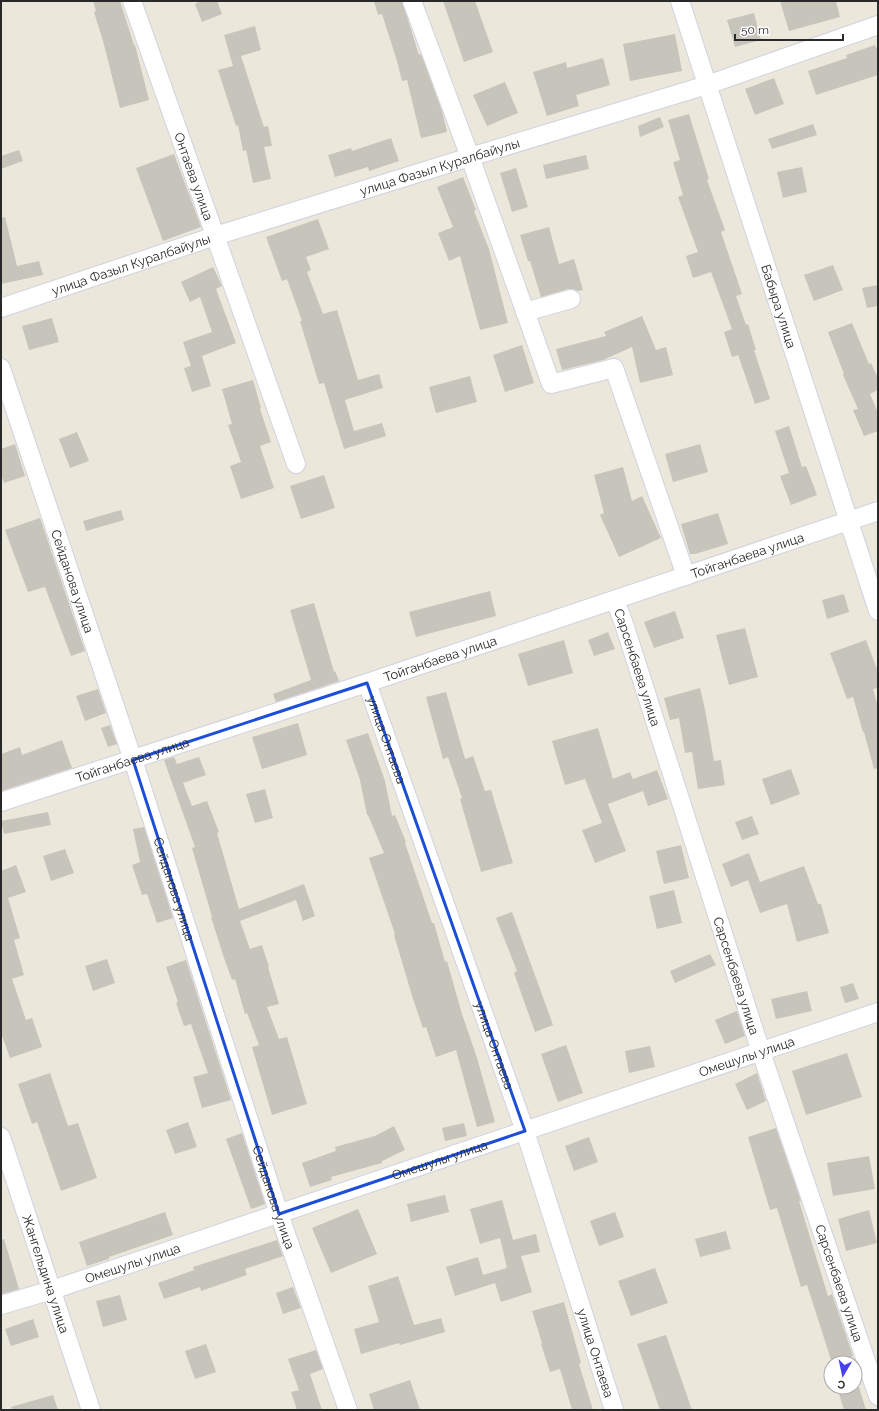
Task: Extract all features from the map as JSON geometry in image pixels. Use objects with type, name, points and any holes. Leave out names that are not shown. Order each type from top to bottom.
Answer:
[{"type":"street","name":"Онтаева улица","points":[[132,1],[296,464]]},
{"type":"street","points":[[412,1],[470,157],[551,384],[614,368],[686,576]]},
{"type":"street","name":"Бабыра улица","points":[[680,1],[850,520],[878,611]]},
{"type":"street","name":"улица Фазыл Куралбайулы","points":[[1,308],[215,236],[707,85],[878,24]]},
{"type":"street","points":[[525,312],[571,299]]},
{"type":"street","name":"Сейданова улица","points":[[1,368],[133,760],[280,1214],[348,1410]]},
{"type":"street","name":"Тойганбаева улица","points":[[1,802],[367,683],[878,511]]},
{"type":"street","name":"Сарсенбаева улица","points":[[615,600],[761,1052],[878,1396]]},
{"type":"street","name":"улица Онтаева","points":[[367,683],[525,1131],[614,1410]]},
{"type":"street","name":"Омешулы улица","points":[[1,1305],[52,1290],[280,1214],[878,1012]]},
{"type":"street","name":"Жангельдина улица","points":[[1,1137],[91,1410]]},
{"type":"highlighted area","points":[[367,683],[525,1131],[279,1214],[133,760]]},
{"type":"building","points":[[93,1],[120,1],[135,45],[149,100],[120,108],[94,12],[96,11]]},
{"type":"building","points":[[201,1],[217,1],[222,14],[202,22],[195,4]]},
{"type":"building","points":[[374,1],[402,1],[419,55],[421,54],[442,111],[447,132],[421,138],[407,80],[402,81],[382,14],[378,15]]},
{"type":"building","points":[[443,1],[475,1],[493,52],[464,62]]},
{"type":"building","points":[[780,1],[836,1],[840,17],[789,31]]},
{"type":"building","points":[[754,13],[761,40],[735,47],[727,20]]},
{"type":"building","points":[[255,26],[261,50],[241,56],[264,127],[268,126],[272,146],[264,147],[271,179],[253,183],[246,150],[243,151],[238,125],[236,126],[218,70],[233,66],[224,35]]},
{"type":"building","points":[[675,34],[682,71],[630,81],[623,44]]},
{"type":"building","points":[[875,45],[878,52],[878,75],[816,95],[808,71],[847,58],[846,55]]},
{"type":"building","points":[[603,58],[610,85],[576,95],[579,106],[547,116],[533,72],[566,62],[567,68]]},
{"type":"building","points":[[774,78],[784,104],[755,115],[745,89]]},
{"type":"building","points":[[505,82],[518,113],[487,126],[473,95]]},
{"type":"building","points":[[689,114],[709,179],[707,180],[725,230],[721,232],[742,294],[736,296],[746,325],[748,324],[756,350],[754,350],[770,399],[755,404],[738,355],[732,357],[724,332],[732,329],[711,272],[693,278],[686,256],[698,252],[678,197],[683,195],[673,162],[680,160],[668,120]]},
{"type":"building","points":[[660,117],[664,127],[640,137],[638,126]]},
{"type":"building","points":[[813,124],[817,135],[772,149],[768,139]]},
{"type":"building","points":[[391,138],[399,161],[369,171],[368,167],[335,177],[328,155],[351,148],[352,151]]},
{"type":"building","points":[[19,150],[23,161],[1,169],[1,156]]},
{"type":"building","points":[[174,154],[201,227],[163,241],[136,168]]},
{"type":"building","points":[[586,155],[589,169],[546,179],[543,165]]},
{"type":"building","points":[[802,167],[807,192],[783,198],[777,172]]},
{"type":"building","points":[[516,168],[528,207],[512,212],[500,173]]},
{"type":"building","points":[[463,177],[476,210],[474,211],[489,249],[508,323],[480,330],[460,256],[449,261],[438,233],[453,227],[437,187]]},
{"type":"building","points":[[5,217],[17,266],[39,261],[43,275],[1,284],[1,218]]},
{"type":"building","points":[[318,219],[329,249],[306,257],[311,270],[307,272],[323,314],[337,310],[358,380],[379,374],[383,388],[345,400],[354,431],[382,423],[386,436],[344,449],[324,383],[319,384],[300,321],[302,321],[287,279],[282,281],[266,237]]},
{"type":"building","points":[[549,227],[559,264],[574,259],[583,290],[578,291],[568,289],[541,297],[520,235]]},
{"type":"building","points":[[833,265],[843,290],[814,301],[804,275]]},
{"type":"building","points":[[213,267],[222,286],[216,289],[236,343],[202,356],[211,386],[192,392],[184,368],[191,366],[183,342],[212,332],[200,297],[190,302],[181,282]]},
{"type":"building","points":[[878,285],[878,306],[867,308],[862,288]]},
{"type":"building","points":[[642,316],[656,350],[666,347],[673,375],[640,383],[632,347],[603,360],[562,370],[556,349],[606,336],[604,332]]},
{"type":"building","points":[[52,318],[59,342],[29,350],[22,326]]},
{"type":"building","points":[[852,323],[869,364],[871,363],[878,378],[878,390],[870,394],[878,413],[878,431],[864,436],[853,410],[858,409],[843,375],[844,374],[828,332]]},
{"type":"building","points":[[522,345],[534,383],[505,392],[493,355]]},
{"type":"building","points":[[470,376],[477,402],[436,413],[429,387]]},
{"type":"building","points":[[253,380],[261,408],[260,409],[271,442],[260,446],[274,488],[241,499],[230,466],[241,462],[228,425],[232,424],[222,389]]},
{"type":"building","points":[[789,426],[802,467],[806,466],[817,495],[791,505],[780,476],[789,473],[775,431]]},
{"type":"building","points":[[77,432],[89,461],[70,468],[59,439]]},
{"type":"building","points":[[15,444],[25,476],[4,483],[1,474],[1,449]]},
{"type":"building","points":[[700,444],[708,472],[673,482],[665,454]]},
{"type":"building","points":[[623,467],[632,501],[642,496],[661,538],[619,557],[600,515],[604,513],[594,475]]},
{"type":"building","points":[[324,475],[335,508],[301,519],[290,486]]},
{"type":"building","points":[[121,510],[124,520],[86,531],[83,521]]},
{"type":"building","points":[[718,513],[728,544],[695,554],[690,554],[681,524]]},
{"type":"building","points":[[40,518],[85,651],[71,656],[45,587],[28,592],[5,530]]},
{"type":"building","points":[[490,591],[496,616],[416,637],[409,612]]},
{"type":"building","points":[[844,594],[849,612],[827,619],[822,600]]},
{"type":"building","points":[[314,603],[334,672],[335,671],[339,681],[276,702],[273,694],[311,680],[290,610]]},
{"type":"building","points":[[675,611],[684,638],[654,648],[644,622]]},
{"type":"building","points":[[745,628],[758,677],[729,685],[716,635]]},
{"type":"building","points":[[608,632],[615,649],[594,656],[588,640]]},
{"type":"building","points":[[564,640],[573,673],[528,686],[518,654]]},
{"type":"building","points":[[866,640],[878,672],[878,688],[873,689],[878,707],[878,768],[874,769],[853,697],[847,699],[830,653]]},
{"type":"building","points":[[700,688],[714,761],[721,760],[725,785],[698,789],[692,752],[685,753],[679,718],[670,720],[664,698]]},
{"type":"building","points":[[98,689],[106,713],[85,721],[76,696]]},
{"type":"building","points":[[446,692],[465,759],[473,756],[485,791],[491,790],[513,863],[481,872],[460,799],[462,798],[448,757],[443,759],[426,697]]},
{"type":"building","points":[[298,723],[307,755],[262,769],[252,737]]},
{"type":"building","points":[[110,725],[117,744],[108,747],[101,728]]},
{"type":"building","points":[[598,728],[613,779],[630,772],[633,779],[657,770],[668,799],[648,806],[643,791],[608,804],[626,851],[595,863],[582,830],[602,823],[585,779],[565,785],[552,741]]},
{"type":"building","points":[[368,733],[385,781],[392,816],[395,815],[406,842],[405,843],[432,923],[434,923],[445,962],[447,961],[495,1122],[477,1127],[456,1050],[436,1057],[426,1027],[423,1028],[413,999],[394,935],[395,934],[369,858],[384,853],[367,815],[360,780],[346,740]]},
{"type":"building","points":[[62,740],[72,768],[1,791],[1,754],[20,747],[22,755]]},
{"type":"building","points":[[174,757],[177,764],[199,757],[206,775],[183,783],[192,806],[207,801],[219,832],[217,833],[239,909],[304,884],[315,916],[303,921],[296,900],[240,921],[250,949],[262,945],[279,1004],[267,1007],[279,1039],[287,1037],[307,1104],[272,1115],[252,1047],[259,1045],[247,1013],[245,1014],[235,979],[232,980],[224,958],[192,848],[195,847],[164,760]]},
{"type":"building","points":[[791,769],[800,794],[771,805],[762,779]]},
{"type":"building","points":[[265,789],[273,818],[255,823],[246,794]]},
{"type":"building","points":[[48,812],[51,825],[4,834],[1,821]]},
{"type":"building","points":[[752,816],[759,834],[742,840],[735,822]]},
{"type":"building","points":[[144,827],[173,918],[157,923],[147,894],[142,895],[132,865],[140,862],[133,829]]},
{"type":"building","points":[[681,845],[689,878],[664,884],[656,851]]},
{"type":"building","points":[[65,849],[74,873],[51,881],[43,856]]},
{"type":"building","points":[[749,853],[760,882],[804,866],[818,904],[821,904],[829,933],[797,942],[787,904],[760,913],[748,880],[731,887],[722,864]]},
{"type":"building","points":[[16,865],[26,892],[8,898],[20,938],[14,940],[24,975],[12,979],[26,1020],[32,1018],[42,1047],[10,1058],[1,1033],[1,871]]},
{"type":"building","points":[[674,890],[682,923],[657,929],[649,896]]},
{"type":"building","points":[[512,912],[553,1025],[535,1032],[514,973],[517,971],[496,918]]},
{"type":"building","points":[[710,954],[716,965],[675,983],[670,971]]},
{"type":"building","points":[[107,959],[115,983],[93,991],[85,966]]},
{"type":"building","points":[[186,960],[231,1100],[202,1108],[193,1077],[208,1073],[191,1024],[184,1026],[176,1003],[178,1002],[166,967]]},
{"type":"building","points":[[853,983],[859,999],[845,1003],[840,987]]},
{"type":"building","points":[[807,991],[812,1011],[776,1019],[771,999]]},
{"type":"building","points":[[737,1011],[745,1036],[725,1044],[715,1020]]},
{"type":"building","points":[[566,1045],[583,1093],[558,1102],[541,1054]]},
{"type":"building","points":[[650,1046],[655,1067],[629,1073],[625,1051]]},
{"type":"building","points":[[847,1053],[862,1097],[806,1115],[792,1071]]},
{"type":"building","points":[[50,1073],[68,1126],[78,1123],[97,1178],[61,1191],[37,1122],[32,1124],[18,1084]]},
{"type":"building","points":[[757,1073],[766,1101],[747,1110],[735,1084]]},
{"type":"building","points":[[188,1122],[197,1147],[175,1154],[166,1130]]},
{"type":"building","points":[[464,1123],[467,1136],[445,1141],[442,1128]]},
{"type":"building","points":[[394,1126],[405,1150],[382,1161],[382,1163],[331,1177],[332,1180],[310,1187],[302,1163],[336,1151],[335,1147],[375,1136]]},
{"type":"building","points":[[776,1128],[801,1201],[799,1201],[828,1296],[832,1294],[853,1355],[829,1355],[807,1285],[801,1287],[777,1208],[770,1210],[748,1137]]},
{"type":"building","points":[[242,1133],[265,1204],[251,1209],[226,1139]]},
{"type":"building","points":[[589,1137],[598,1162],[574,1171],[565,1146]]},
{"type":"building","points":[[869,1156],[875,1189],[833,1196],[827,1163]]},
{"type":"building","points":[[445,1195],[449,1212],[411,1222],[407,1204]]},
{"type":"building","points":[[502,1200],[513,1240],[536,1234],[540,1252],[521,1256],[532,1292],[501,1302],[495,1283],[455,1296],[446,1267],[478,1257],[483,1275],[507,1268],[500,1238],[480,1244],[470,1209]]},
{"type":"building","points":[[358,1209],[377,1254],[331,1273],[312,1228]]},
{"type":"building","points":[[869,1210],[877,1243],[846,1251],[838,1219]]},
{"type":"building","points":[[165,1212],[173,1235],[87,1266],[79,1242]]},
{"type":"building","points":[[615,1212],[624,1237],[599,1246],[590,1221]]},
{"type":"building","points":[[726,1231],[731,1249],[700,1257],[695,1239]]},
{"type":"building","points":[[4,1239],[19,1289],[1,1294],[1,1240]]},
{"type":"building","points":[[277,1240],[283,1256],[245,1269],[247,1275],[201,1291],[200,1287],[164,1299],[158,1283],[194,1270],[193,1267]]},
{"type":"building","points":[[655,1268],[668,1303],[631,1316],[618,1281]]},
{"type":"building","points":[[398,1276],[414,1325],[441,1318],[445,1332],[361,1354],[354,1329],[379,1322],[368,1286]]},
{"type":"building","points":[[293,1287],[301,1308],[283,1314],[276,1293]]},
{"type":"building","points":[[120,1295],[127,1320],[103,1327],[96,1301]]},
{"type":"building","points":[[564,1302],[581,1363],[579,1364],[593,1410],[572,1410],[560,1369],[550,1372],[532,1311]]},
{"type":"building","points":[[33,1319],[39,1337],[11,1346],[5,1329]]},
{"type":"building","points":[[666,1335],[692,1410],[660,1410],[637,1344]]},
{"type":"building","points":[[206,1344],[216,1372],[195,1379],[185,1351]]},
{"type":"building","points":[[316,1350],[323,1369],[310,1374],[322,1410],[297,1410],[291,1392],[299,1390],[288,1359]]},
{"type":"building","points":[[410,1380],[420,1410],[374,1410],[369,1394]]},
{"type":"building","points":[[53,1395],[58,1410],[12,1410],[11,1407]]},
{"type":"building","points":[[839,1395],[861,1395],[866,1410],[844,1410]]}]
